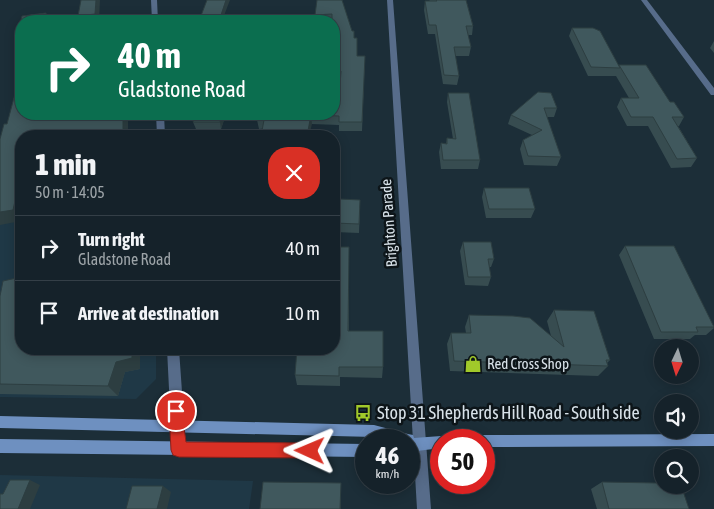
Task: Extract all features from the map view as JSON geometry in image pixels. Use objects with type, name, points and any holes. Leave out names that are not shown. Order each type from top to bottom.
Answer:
[{"type":"main road","points":[[0,422],[355,431]]},
{"type":"main road","points":[[495,441],[714,440]]},
{"type":"main road","points":[[0,446],[179,450],[355,451]]},
{"type":"street","points":[[154,0],[155,15]]},
{"type":"street","name":"Brighton Parade","points":[[390,0],[410,429]]},
{"type":"street","points":[[644,0],[714,93]]},
{"type":"street","points":[[172,355],[179,450]]},
{"type":"street","name":"Brighton Parade","points":[[420,488],[424,509]]},
{"type":"shaded area","points":[[15,187],[15,355],[156,355],[156,379],[136,399],[0,397],[0,190]]},
{"type":"shaded area","points":[[0,475],[253,481],[249,509],[0,509]]},
{"type":"building","points":[[81,0],[96,0],[95,14],[78,15]]},
{"type":"building","points":[[207,0],[226,0],[221,15],[201,15]]},
{"type":"building","points":[[317,0],[342,0],[352,31],[354,31],[354,38],[357,38],[357,56],[365,56],[362,122],[339,122],[341,71],[340,15],[315,15]]},
{"type":"building","points":[[466,0],[473,26],[466,26],[471,47],[454,47],[459,76],[444,75],[436,25],[429,25],[425,1]]},
{"type":"building","points":[[46,13],[46,15],[30,15]]},
{"type":"building","points":[[572,28],[593,28],[600,31],[620,68],[591,67]]},
{"type":"building","points":[[619,65],[646,65],[670,102],[674,102],[684,117],[672,117],[697,158],[677,159],[653,117],[631,117],[621,98],[639,98]]},
{"type":"building","points":[[538,92],[551,93],[557,108],[544,108],[561,157],[528,156],[523,140],[542,130],[511,115]]},
{"type":"building","points":[[448,93],[469,93],[480,160],[443,160],[441,143],[447,144],[447,138],[456,139]]},
{"type":"building","points":[[15,94],[15,120],[123,120],[123,130],[15,130],[15,201],[13,210],[0,212],[0,139],[4,124],[7,124]]},
{"type":"building","points":[[194,120],[220,120],[220,122],[193,122]]},
{"type":"building","points":[[264,120],[310,120],[308,130],[262,130]]},
{"type":"building","points":[[484,188],[529,188],[535,209],[489,209]]},
{"type":"building","points":[[340,199],[360,200],[359,224],[340,223]]},
{"type":"building","points":[[463,242],[491,242],[494,259],[488,259],[491,277],[468,277]]},
{"type":"building","points":[[625,246],[674,246],[714,327],[696,327],[698,332],[661,332]]},
{"type":"building","points":[[340,247],[349,247],[348,331],[383,331],[383,367],[339,367],[339,376],[295,375],[297,355],[340,355]]},
{"type":"building","points":[[15,278],[15,355],[132,355],[132,358],[116,362],[108,386],[0,384],[0,296],[3,281]]},
{"type":"building","points":[[554,310],[594,311],[610,360],[606,360],[608,366],[454,361],[451,333],[471,333],[469,315],[530,318],[564,347]]},
{"type":"building","points":[[10,480],[30,480],[18,509],[0,509],[0,494],[3,494]]},
{"type":"building","points":[[263,482],[341,483],[340,509],[260,509]]},
{"type":"building","points":[[602,482],[654,483],[654,494],[684,494],[689,509],[609,509]]},
{"type":"building","points":[[132,486],[163,486],[157,509],[126,509]]},
{"type":"place","name":"Red Cross Shop","points":[[473,364]]},
{"type":"place","name":"Stop 31 Shepherds Hill Road - South side","points":[[363,413]]},
{"type":"route","points":[[176,411],[179,450],[310,451]]}]
